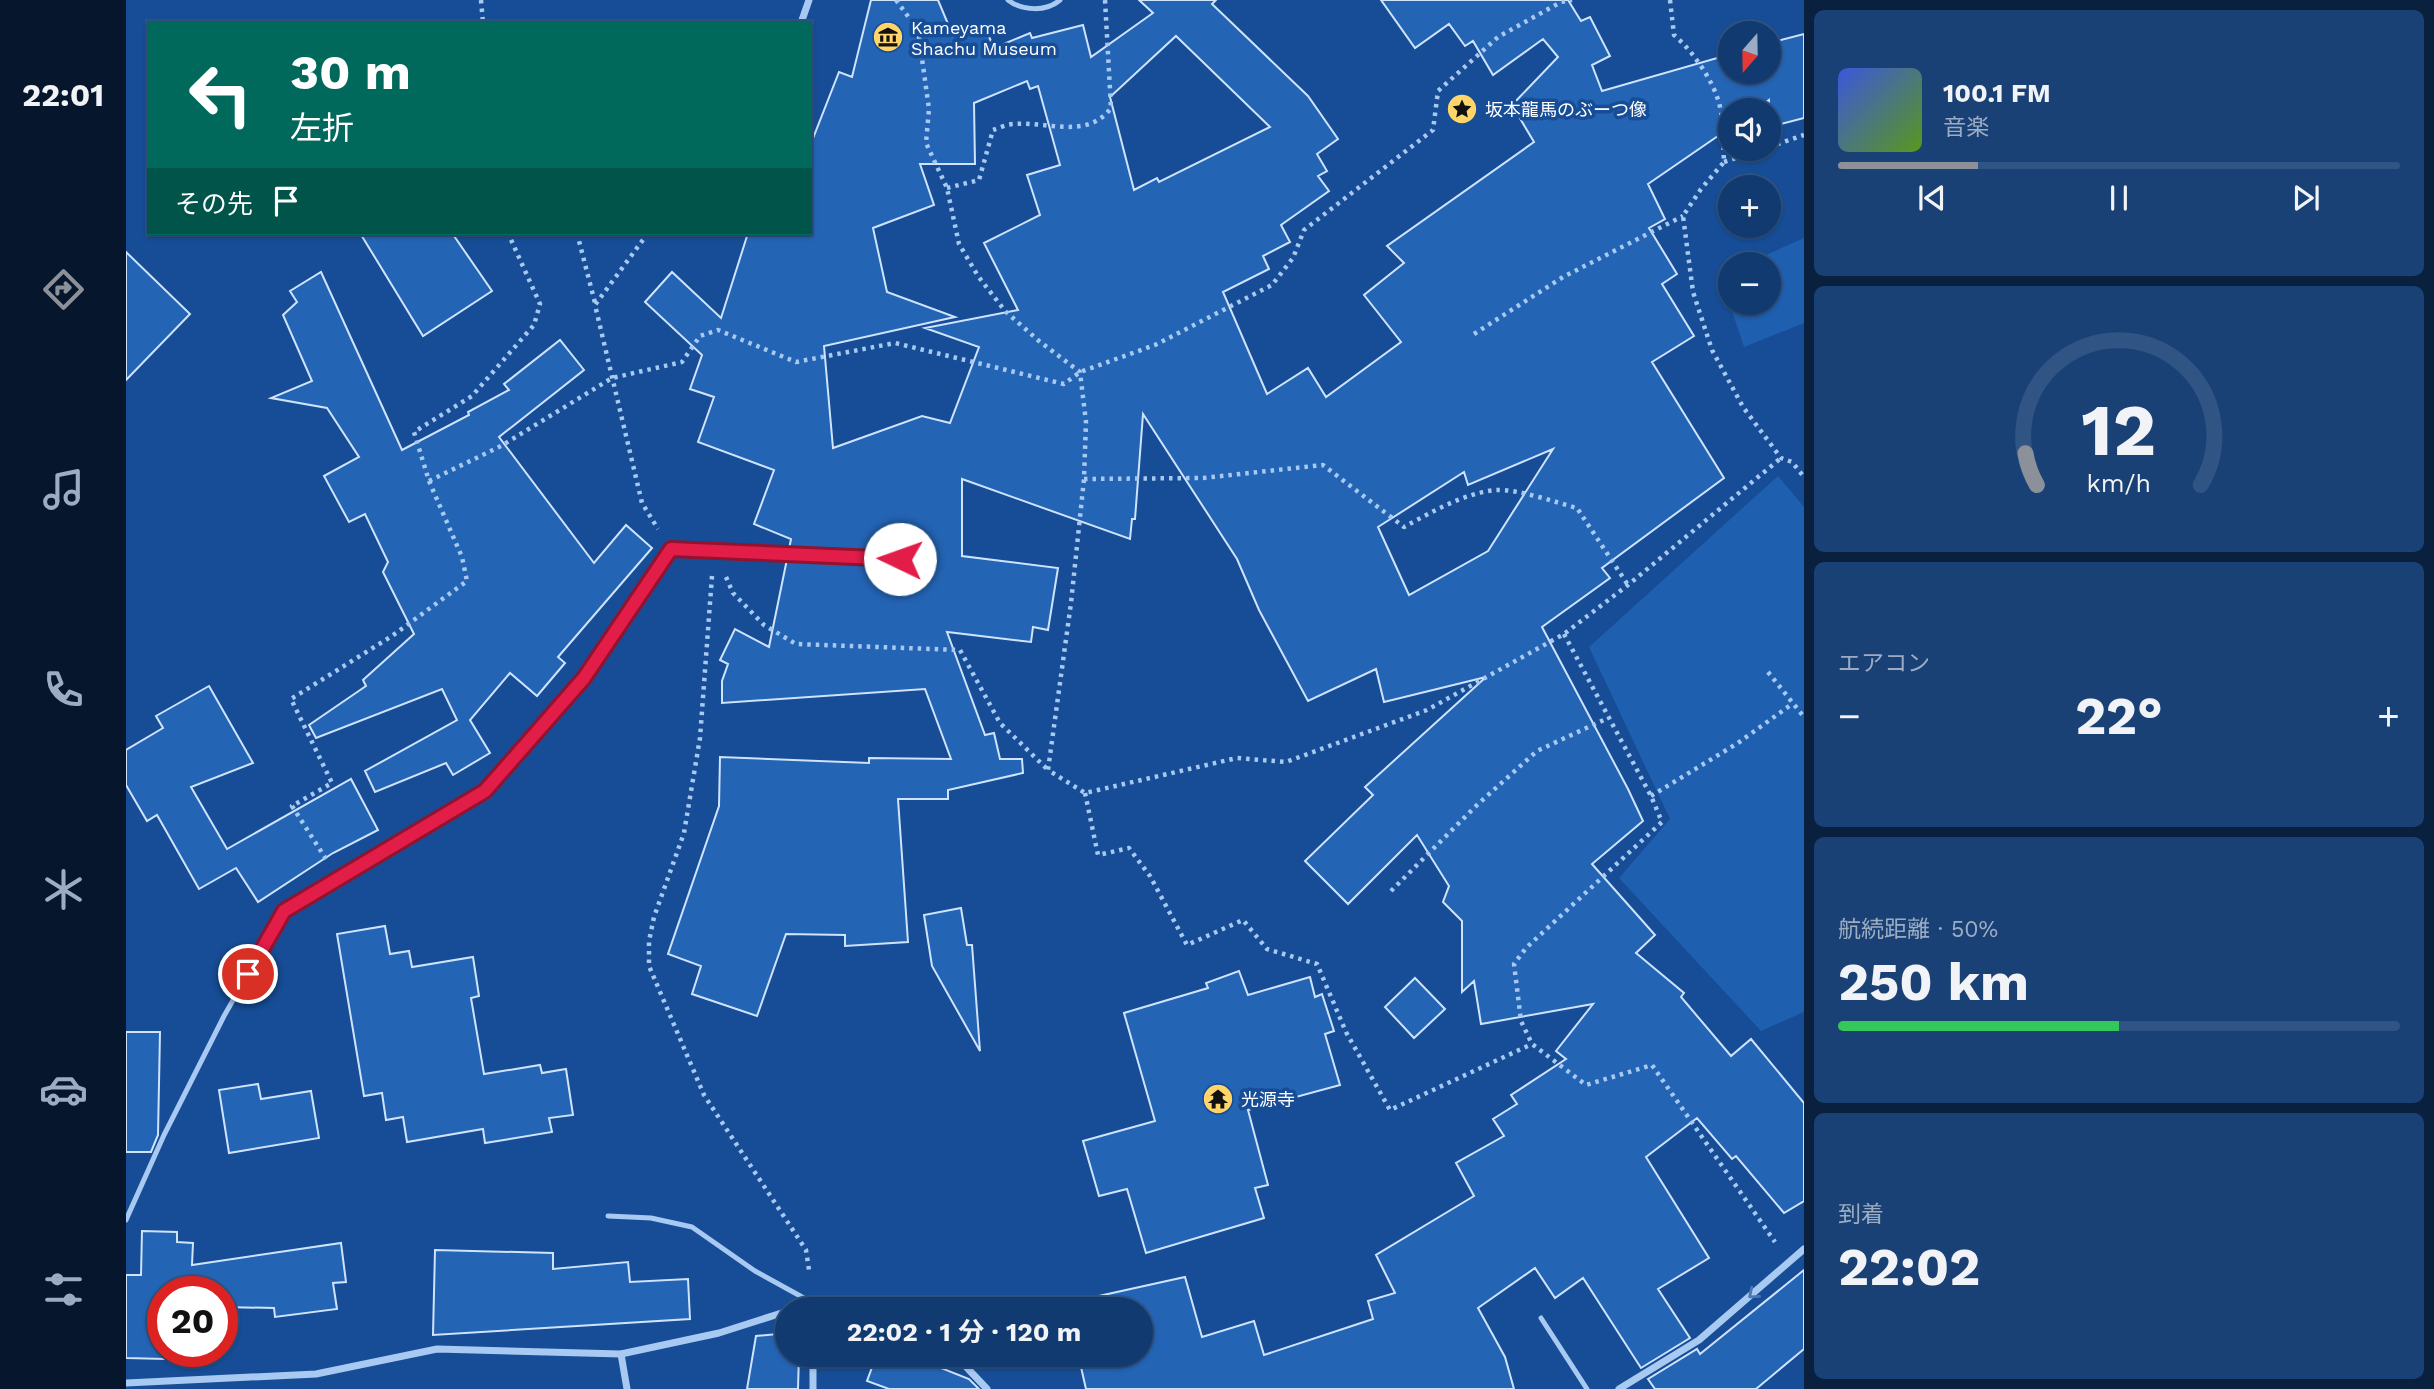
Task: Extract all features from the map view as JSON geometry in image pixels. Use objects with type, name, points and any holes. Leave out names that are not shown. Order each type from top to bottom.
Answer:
[{"type":"street","points":[[802,21],[809,0]]},
{"type":"street","points":[[1619,1389],[1699,1340],[1804,1249]]},
{"type":"street","points":[[126,1383],[316,1374],[437,1349],[621,1354],[719,1333],[775,1315]]},
{"type":"street","points":[[621,1354],[627,1389]]},
{"type":"street","points":[[813,1367],[813,1389]]},
{"type":"street","points":[[966,1367],[987,1389]]},
{"type":"lane","points":[[1008,0],[1012,4],[1033,9],[1055,4],[1060,0]]},
{"type":"lane","points":[[126,1220],[164,1135],[212,1040],[284,911],[485,791],[584,678],[671,549],[900,559]]},
{"type":"lane","points":[[608,1216],[651,1218],[692,1227],[798,1297]]},
{"type":"lane","points":[[1541,1318],[1587,1389]]},
{"type":"path","points":[[481,0],[483,21]]},
{"type":"path","points":[[896,0],[918,30],[929,109],[926,144],[947,188],[959,244],[978,276],[1005,311],[1080,372],[1086,422],[1084,479],[1071,603],[1048,770]]},
{"type":"path","points":[[947,188],[979,180],[993,130],[1012,124],[1085,127],[1102,120],[1111,108],[1105,0]]},
{"type":"path","points":[[429,481],[501,446],[612,378],[682,362],[700,336],[718,330],[796,362],[895,343],[1064,384],[1080,372],[1155,345],[1272,285],[1293,258],[1304,230],[1433,130],[1438,92],[1498,37],[1561,1],[1572,0]]},
{"type":"path","points":[[1670,0],[1674,35],[1689,47],[1720,106],[1724,162]]},
{"type":"path","points":[[1781,143],[1804,135]]},
{"type":"path","points":[[1474,334],[1563,277],[1683,216],[1701,189],[1727,161]]},
{"type":"path","points":[[1683,216],[1693,292],[1712,350],[1743,407],[1781,458],[1792,463],[1804,477]]},
{"type":"path","points":[[338,879],[292,806],[332,783],[291,699],[392,636],[467,581],[462,557],[429,481],[414,432],[472,396],[534,325],[540,304],[509,235]]},
{"type":"path","points":[[578,235],[642,503],[671,549]]},
{"type":"path","points":[[595,304],[647,235]]},
{"type":"path","points":[[713,551],[733,593],[764,625],[796,645],[960,650],[1000,723],[1048,770],[1085,793],[1237,758],[1286,762],[1427,710],[1564,634],[1628,585],[1781,458]]},
{"type":"path","points":[[1084,479],[1203,478],[1322,464],[1404,527],[1470,496],[1498,490],[1534,496],[1577,508],[1628,585]]},
{"type":"path","points":[[713,551],[700,738],[684,833],[654,917],[649,941],[649,966],[704,1095],[806,1250],[812,1297]]},
{"type":"path","points":[[1564,634],[1651,796],[1662,822],[1526,948],[1514,964],[1521,1021],[1532,1044],[1586,1085],[1652,1065],[1790,1263]]},
{"type":"path","points":[[1768,672],[1804,717]]},
{"type":"path","points":[[1651,796],[1738,743],[1792,704]]},
{"type":"path","points":[[1391,891],[1477,805],[1537,751],[1608,718]]},
{"type":"path","points":[[1085,793],[1098,855],[1129,848],[1150,876],[1187,944],[1243,920],[1267,949],[1317,964],[1346,1032],[1390,1110],[1532,1044]]},
{"type":"shaded area","points":[[1804,238],[1804,323],[1744,347],[1733,315],[1781,315],[1781,252],[1772,252]]},
{"type":"shaded area","points":[[1778,476],[1804,507],[1804,1012],[1761,1031],[1619,878],[1670,819],[1589,647]]},
{"type":"building","points":[[871,0],[938,0],[953,36],[983,23],[994,48],[1030,33],[1032,38],[1083,25],[1091,57],[1153,13],[1139,0],[1216,0],[1212,4],[1308,96],[1338,139],[1317,154],[1327,171],[1318,176],[1329,191],[1281,225],[1290,242],[1263,256],[1269,269],[1223,292],[1267,394],[1308,368],[1326,397],[1401,342],[1364,295],[1404,263],[1387,246],[1534,142],[1512,105],[1558,57],[1543,39],[1493,75],[1473,41],[1465,46],[1449,24],[1415,48],[1381,0],[1568,0],[1581,21],[1590,17],[1610,56],[1592,65],[1602,91],[1718,58],[1718,84],[1782,84],[1782,40],[1804,34],[1804,118],[1781,124],[1781,98],[1718,98],[1718,136],[1648,184],[1665,219],[1649,228],[1677,274],[1662,284],[1694,336],[1652,362],[1724,478],[1602,568],[1610,578],[1542,627],[1643,821],[1592,864],[1655,935],[1636,953],[1684,993],[1681,997],[1731,1056],[1751,1039],[1804,1103],[1804,1201],[1784,1213],[1736,1156],[1732,1159],[1697,1118],[1646,1157],[1709,1258],[1658,1289],[1690,1338],[1641,1368],[1583,1278],[1555,1298],[1535,1268],[1478,1308],[1505,1357],[1514,1389],[1086,1389],[1081,1367],[1153,1367],[1153,1297],[1094,1297],[1185,1277],[1202,1337],[1254,1321],[1264,1355],[1373,1319],[1368,1301],[1395,1293],[1376,1255],[1474,1196],[1456,1163],[1504,1136],[1493,1119],[1517,1104],[1511,1095],[1566,1059],[1556,1051],[1593,1004],[1481,1024],[1474,981],[1462,992],[1462,921],[1443,902],[1449,886],[1417,835],[1348,904],[1305,861],[1373,795],[1365,787],[1486,677],[1384,702],[1376,669],[1308,701],[1259,610],[1237,559],[1143,414],[1135,519],[1132,519],[1130,539],[962,479],[962,556],[1058,568],[1048,630],[1033,627],[1031,642],[947,632],[985,735],[994,733],[1000,759],[1022,759],[1023,773],[948,790],[948,799],[898,799],[908,942],[845,946],[845,935],[786,934],[757,1016],[692,994],[701,966],[668,954],[719,806],[720,757],[869,763],[869,758],[951,759],[925,689],[722,703],[722,681],[728,664],[720,660],[735,629],[769,647],[787,559],[900,564],[905,559],[900,554],[789,549],[791,539],[754,524],[774,470],[698,442],[714,397],[690,389],[702,355],[645,302],[672,272],[721,318],[747,235],[812,235],[812,141],[839,72],[852,77]],"holes":[[[1176,36],[1270,127],[1159,182],[1157,178],[1134,190],[1110,97]],[[1027,81],[1030,89],[1038,86],[1060,165],[1027,175],[1040,215],[984,243],[1018,310],[925,328],[979,347],[950,423],[922,416],[833,448],[824,346],[955,317],[887,292],[873,228],[934,205],[920,164],[975,164],[974,103]],[[1553,449],[1488,551],[1409,595],[1378,527],[1464,472],[1468,485]]]},
{"type":"building","points":[[361,235],[453,235],[492,291],[423,336]]},
{"type":"building","points":[[126,252],[190,314],[126,380]]},
{"type":"building","points":[[321,272],[402,450],[469,415],[468,412],[509,390],[504,384],[560,340],[584,370],[499,437],[594,563],[626,525],[652,548],[558,657],[565,663],[537,696],[510,673],[470,720],[490,753],[453,775],[446,763],[375,792],[365,771],[457,720],[442,689],[316,738],[309,725],[366,686],[363,680],[414,634],[383,572],[388,562],[365,514],[349,522],[324,476],[359,457],[327,408],[271,398],[312,381],[283,315],[297,302],[290,291]]},
{"type":"building","points":[[209,686],[253,763],[191,787],[227,849],[351,779],[378,830],[333,853],[258,902],[236,868],[199,889],[157,815],[147,821],[126,785],[126,750],[163,728],[156,716]]},
{"type":"building","points":[[961,908],[967,945],[972,945],[980,1051],[932,966],[924,915]]},
{"type":"building","points":[[385,926],[390,954],[409,951],[412,967],[473,957],[479,996],[471,998],[484,1074],[540,1065],[542,1073],[566,1069],[573,1115],[549,1118],[552,1132],[485,1143],[483,1129],[407,1142],[403,1117],[386,1120],[382,1093],[364,1096],[337,934]]},
{"type":"building","name":"光源寺","points":[[1239,971],[1248,995],[1310,977],[1315,997],[1322,994],[1334,1031],[1325,1034],[1340,1085],[1248,1110],[1268,1185],[1255,1188],[1264,1218],[1146,1253],[1127,1189],[1099,1196],[1083,1141],[1155,1121],[1124,1013],[1208,988],[1206,983]]},
{"type":"building","points":[[1415,978],[1445,1009],[1414,1038],[1385,1007]]},
{"type":"building","points":[[126,1032],[160,1032],[158,1135],[151,1152],[126,1152]]},
{"type":"building","points":[[258,1084],[261,1099],[311,1091],[319,1138],[229,1153],[219,1090]]},
{"type":"building","points":[[142,1231],[177,1232],[177,1242],[193,1243],[192,1265],[341,1243],[346,1282],[333,1283],[337,1309],[275,1317],[274,1308],[238,1307],[238,1276],[147,1276],[147,1359],[126,1358],[126,1275],[141,1275]]},
{"type":"building","points":[[435,1250],[553,1253],[553,1269],[628,1262],[630,1282],[688,1279],[690,1319],[433,1335]]},
{"type":"building","points":[[1804,1270],[1804,1349],[1756,1389],[1655,1389],[1648,1379],[1697,1349],[1700,1354]]},
{"type":"building","points":[[775,1334],[775,1367],[799,1367],[798,1389],[747,1389],[756,1336]]},
{"type":"building","points":[[872,1367],[939,1367],[969,1379],[979,1389],[889,1389],[867,1381]]},
{"type":"place","name":"Kameyama Shachu Museum","points":[[888,37]]},
{"type":"place","name":"坂本龍馬のぶーつ像","points":[[1462,109]]},
{"type":"place","name":"光源寺","points":[[1218,1099]]},
{"type":"route","points":[[248,974],[284,911],[485,791],[584,678],[671,549],[900,559]]}]
